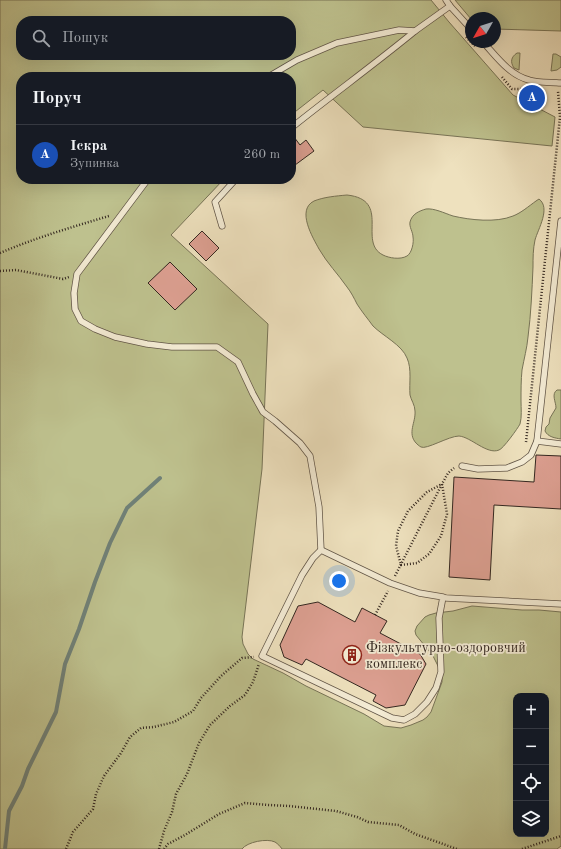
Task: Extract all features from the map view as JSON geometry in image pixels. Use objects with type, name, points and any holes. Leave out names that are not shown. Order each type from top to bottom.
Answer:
[{"type":"lane","points":[[446,0],[465,22]]},
{"type":"lane","points":[[296,124],[415,30],[450,6]]},
{"type":"lane","points":[[277,72],[297,60],[337,43],[399,30],[415,30]]},
{"type":"lane","points":[[488,48],[501,62],[515,74],[529,80],[561,83]]},
{"type":"lane","points":[[144,184],[77,274],[74,293],[75,309],[81,321],[95,329],[115,337],[147,344],[172,347],[217,347],[238,362],[263,412],[300,443],[310,456],[319,507],[321,550],[313,558],[302,575],[262,656],[392,718],[404,720],[415,714],[427,702],[436,688],[441,672],[439,618],[443,597]]},
{"type":"lane","points":[[222,226],[215,202],[231,184]]},
{"type":"lane","points":[[462,466],[478,469],[507,468],[522,462],[531,455],[537,441],[561,220]]},
{"type":"lane","points":[[537,441],[561,444]]},
{"type":"lane","points":[[321,550],[391,584],[419,593],[443,597],[561,604]]},
{"type":"path","points":[[463,33],[478,50]]},
{"type":"path","points":[[498,72],[512,89],[528,90]]},
{"type":"path","points":[[522,462],[526,439],[560,117],[559,91],[551,91]]},
{"type":"path","points":[[0,254],[43,236],[123,212]]},
{"type":"path","points":[[0,271],[16,270],[63,279],[77,274]]},
{"type":"path","points":[[376,615],[448,473],[455,468],[462,466]]},
{"type":"path","points":[[401,565],[396,546],[398,530],[401,524],[408,511],[427,492],[442,484]]},
{"type":"path","points":[[401,565],[417,563],[429,554],[441,536],[447,514],[442,484]]},
{"type":"path","points":[[66,849],[73,832],[93,809],[96,794],[104,776],[121,753],[130,737],[141,728],[154,727],[174,722],[193,711],[200,698],[209,688],[242,658],[262,656],[253,682],[245,695],[230,706],[210,725],[199,743],[187,774],[176,794],[172,812],[164,831],[159,849]]},
{"type":"path","points":[[164,849],[168,844],[219,814],[245,803],[336,811],[358,817],[368,822],[400,825],[415,834],[457,849]]},
{"type":"path","points":[[522,849],[561,836]]},
{"type":"green space","points":[[0,0],[431,0],[465,40],[465,48],[472,48],[513,95],[555,117],[552,146],[363,127],[323,90],[296,111],[296,72],[16,72],[16,184],[219,184],[171,235],[268,324],[262,469],[242,637],[243,644],[248,654],[253,659],[364,714],[384,726],[401,728],[423,720],[427,717],[431,712],[442,682],[442,674],[433,656],[416,635],[415,631],[417,626],[425,617],[436,613],[453,611],[472,606],[561,612],[561,846],[557,849],[282,849],[275,842],[267,840],[248,844],[242,849],[0,849]]},
{"type":"green space","points":[[455,0],[561,0],[561,31],[501,29],[501,12],[465,12]]},
{"type":"green space","points":[[517,53],[520,53],[519,70],[514,68],[512,64],[512,58]]},
{"type":"green space","points":[[553,54],[561,57],[561,67],[557,70],[551,71]]},
{"type":"green space","points":[[347,195],[360,198],[368,205],[371,213],[373,241],[376,249],[383,255],[395,258],[401,258],[409,255],[413,239],[410,226],[411,219],[416,213],[426,209],[432,209],[453,216],[475,220],[499,220],[516,215],[539,199],[542,203],[544,208],[543,219],[533,250],[530,320],[522,370],[521,421],[519,426],[501,449],[494,451],[489,450],[469,439],[459,436],[424,447],[419,446],[413,439],[412,431],[415,409],[410,395],[409,362],[405,353],[377,330],[363,313],[348,289],[322,254],[313,238],[306,217],[306,211],[309,205],[314,201]]},
{"type":"green space","points":[[557,390],[561,390],[561,439],[550,436],[545,431],[556,408],[554,394]]},
{"type":"building","points":[[296,140],[300,145],[306,140],[314,151],[296,164]]},
{"type":"building","points":[[202,231],[219,248],[206,261],[189,244]]},
{"type":"building","points":[[170,262],[197,289],[175,310],[148,283]]},
{"type":"building","points":[[536,455],[561,456],[561,509],[494,505],[490,580],[449,577],[454,477],[534,482]]},
{"type":"building","name":"Фізкультурно-оздоровчий комплекс","points":[[318,602],[355,622],[362,608],[387,621],[380,633],[420,654],[426,664],[405,705],[386,708],[373,701],[376,695],[306,659],[302,665],[284,657],[280,645],[298,606]]},
{"type":"waterway","points":[[5,849],[9,811],[56,712],[65,664],[110,543],[127,508],[160,478]]},
{"type":"place","name":"Іскра","points":[[532,98]]},
{"type":"place","name":"Фізкультурно-оздоровчий комплекс","points":[[352,655]]}]
